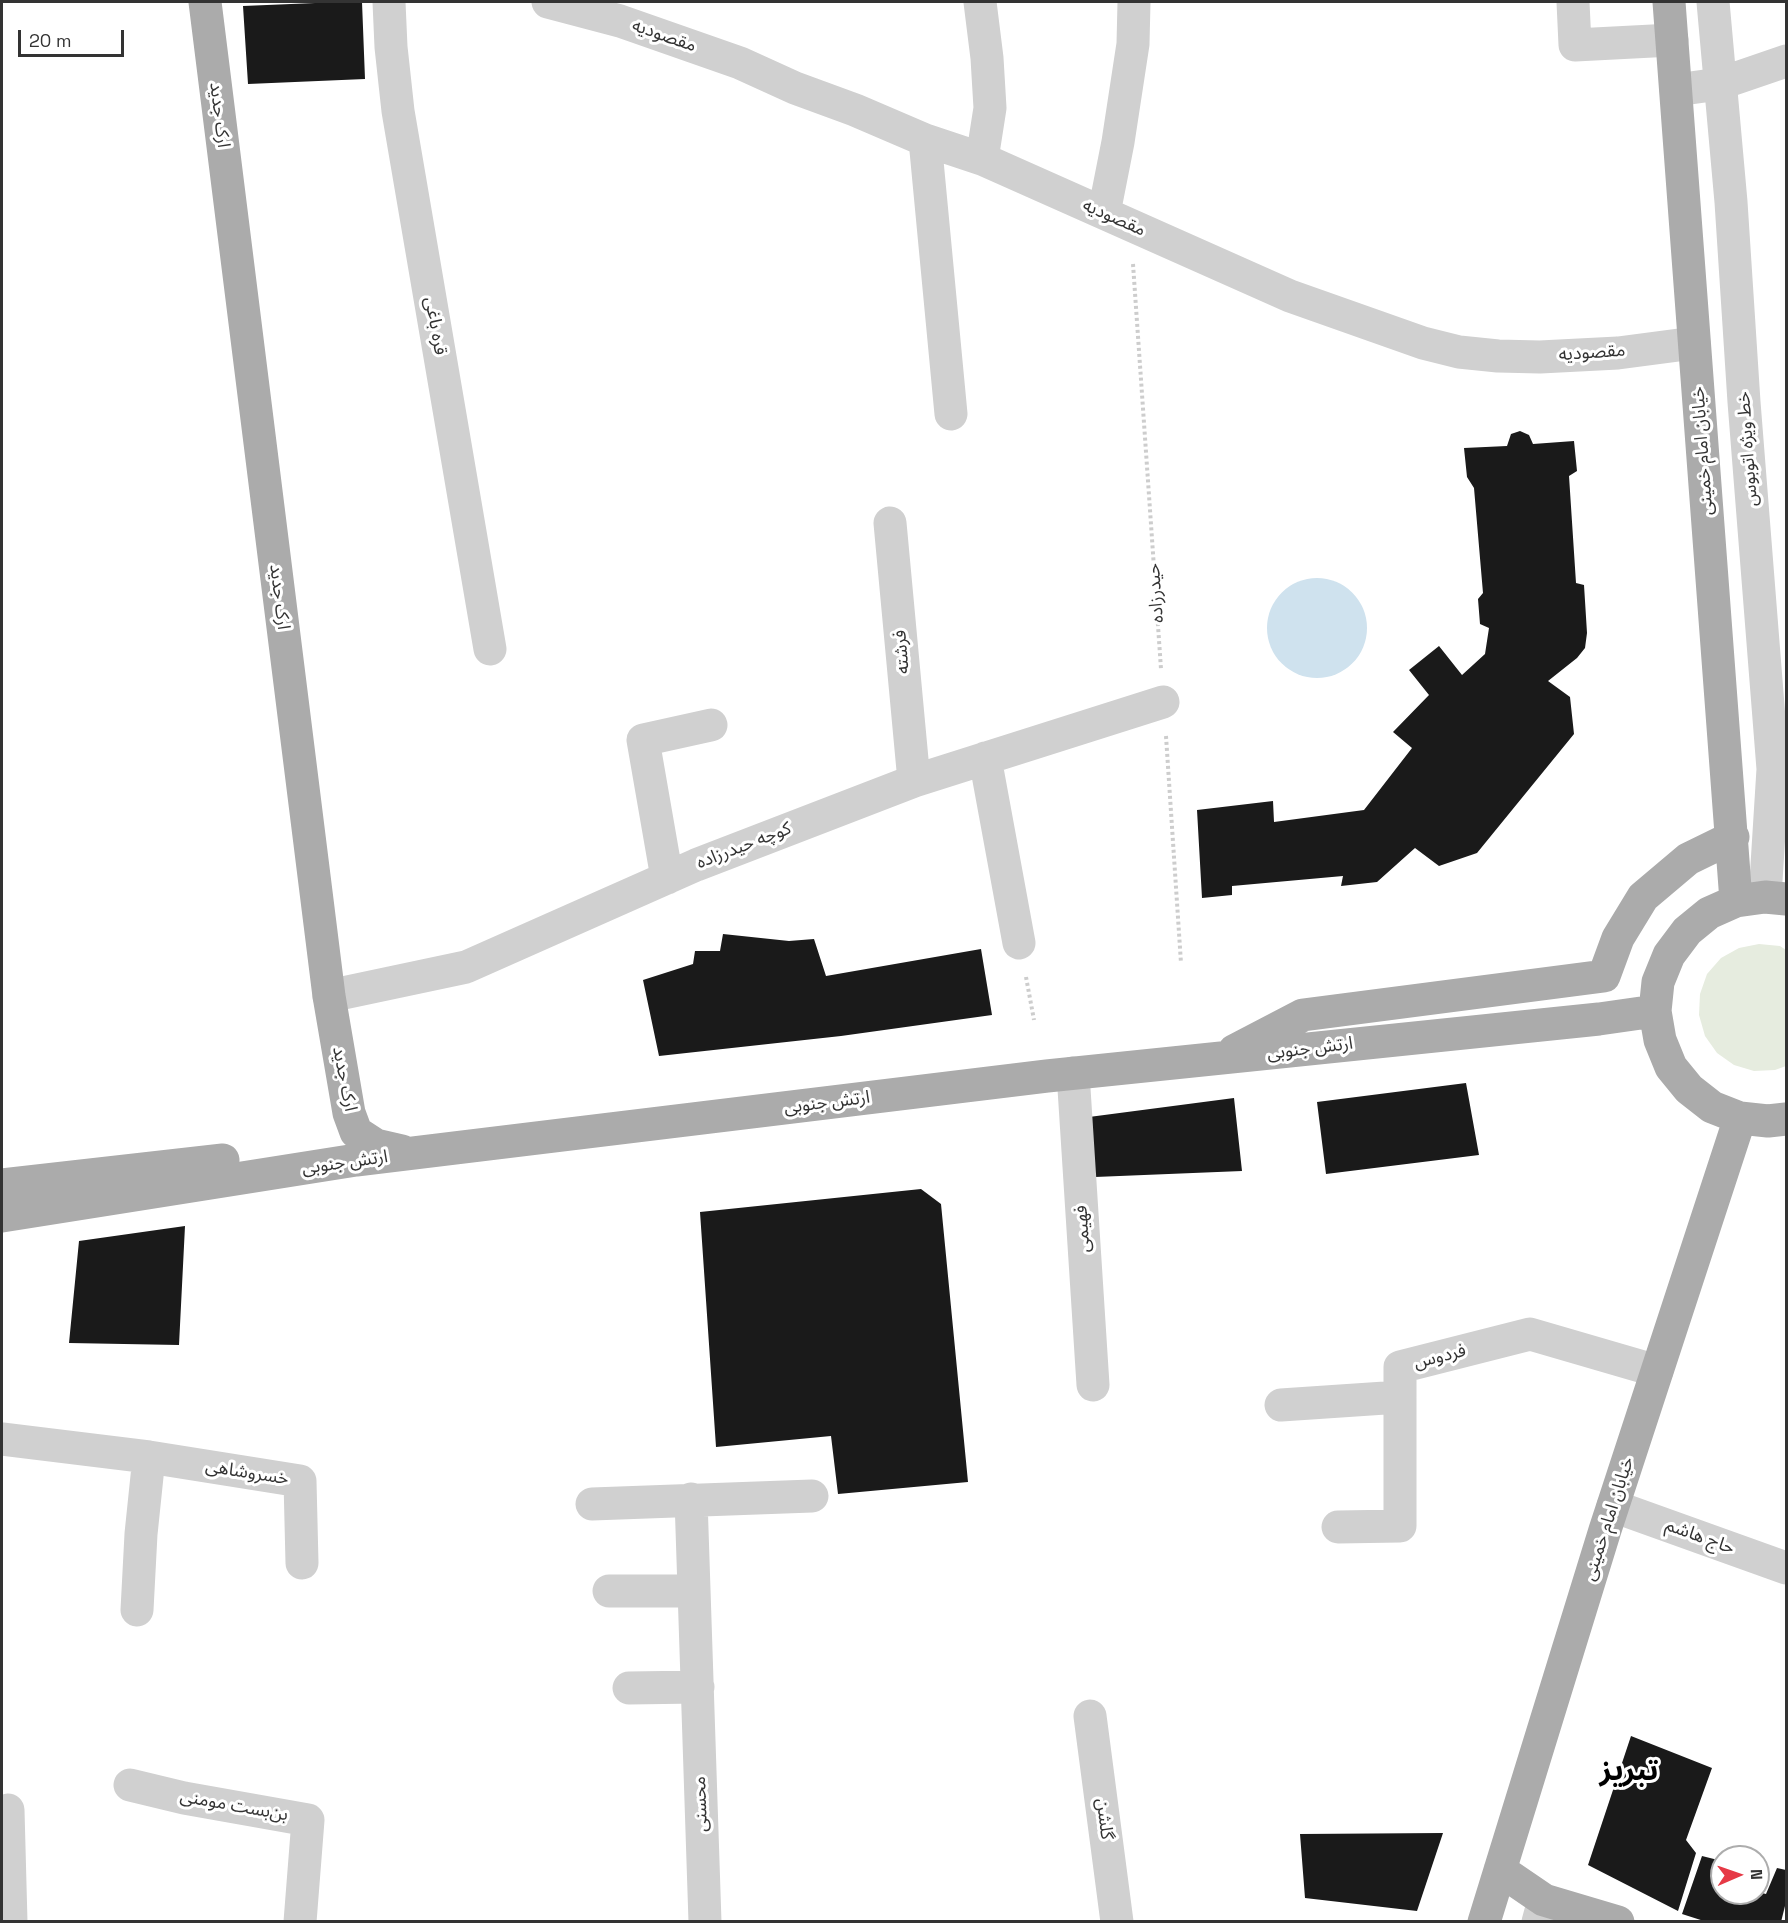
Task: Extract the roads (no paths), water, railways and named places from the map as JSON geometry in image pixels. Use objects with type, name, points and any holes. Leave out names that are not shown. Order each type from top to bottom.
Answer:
[{"type":"main road","name":"ارک جدید","points":[[205,2],[329,996],[349,1113],[356,1132],[376,1145],[411,1153]]},
{"type":"main road","name":"خیابان امام خمینی","points":[[1669,2],[1733,837],[1763,899]]},
{"type":"main road","points":[[1217,1060],[1303,1015],[1604,976],[1618,938],[1643,897],[1688,859],[1733,837]]},
{"type":"main road","points":[[1763,899],[1709,913],[1687,931],[1669,955],[1658,982],[1655,1011],[1659,1040],[1671,1066],[1689,1089],[1712,1107],[1740,1118],[1768,1121],[1786,1119]]},
{"type":"main road","name":"ارتش جنوبی","points":[[2,1216],[411,1153],[1073,1073],[1217,1060],[1655,1011]]},
{"type":"main road","name":"ارتش جنوبی","points":[[2,1185],[314,1149],[326,1144],[349,1113]]},
{"type":"main road","name":"خیابان امام خمینی","points":[[1484,1922],[1613,1506],[1740,1118]]},
{"type":"main road","points":[[1500,1870],[1541,1911],[1617,1922]]},
{"type":"street","name":"قره باغی","points":[[389,2],[398,111],[490,650]]},
{"type":"street","name":"مقصودیه","points":[[548,2],[625,11],[795,88],[855,110],[925,140],[982,159],[1290,296],[1423,343],[1459,352],[1540,357],[1618,353],[1694,343]]},
{"type":"street","points":[[980,2],[990,108],[982,159]]},
{"type":"street","points":[[1117,218],[1118,142],[1131,55],[1134,2]]},
{"type":"street","points":[[1573,2],[1575,45],[1672,40]]},
{"type":"street","name":"خط ویژه اتوبوس","points":[[1713,2],[1731,202],[1744,402],[1773,769],[1763,899]]},
{"type":"street","points":[[1676,90],[1719,84],[1786,61]]},
{"type":"street","points":[[925,140],[951,414]]},
{"type":"street","name":"فرشته","points":[[890,523],[914,781]]},
{"type":"street","name":"کوچه حیدرزاده","points":[[329,996],[466,968],[667,878],[914,781],[1163,702]]},
{"type":"street","points":[[667,878],[643,740],[711,725]]},
{"type":"street","points":[[986,758],[1019,943]]},
{"type":"street","name":"فهیمی","points":[[1073,1073],[1093,1385]]},
{"type":"street","name":"فردوس","points":[[1338,1527],[1400,1526],[1400,1367],[1530,1334],[1657,1371]]},
{"type":"street","points":[[1281,1405],[1400,1397]]},
{"type":"street","name":"خسروشاهی","points":[[2,1439],[149,1457],[300,1481],[302,1563]]},
{"type":"street","points":[[137,1610],[141,1534],[149,1457]]},
{"type":"street","points":[[592,1504],[812,1496]]},
{"type":"street","name":"محسنی","points":[[691,1499],[705,1922]]},
{"type":"street","name":"حاج هاشم","points":[[1613,1506],[1786,1568]]},
{"type":"street","points":[[609,1591],[694,1591]]},
{"type":"street","points":[[629,1688],[698,1687]]},
{"type":"street","name":"گلشن","points":[[1090,1716],[1117,1922]]},
{"type":"street","name":"بن‌بست مومنی","points":[[130,1785],[184,1798],[308,1820],[300,1922]]},
{"type":"street","points":[[8,1810],[11,1922]]},
{"type":"water","points":[[1317,578],[1345,586],[1359,600],[1367,628],[1359,656],[1345,670],[1317,678],[1289,670],[1275,656],[1267,628],[1275,600],[1289,586]]},
{"type":"district","name":"تبریز","points":[[1629,1772]]}]
